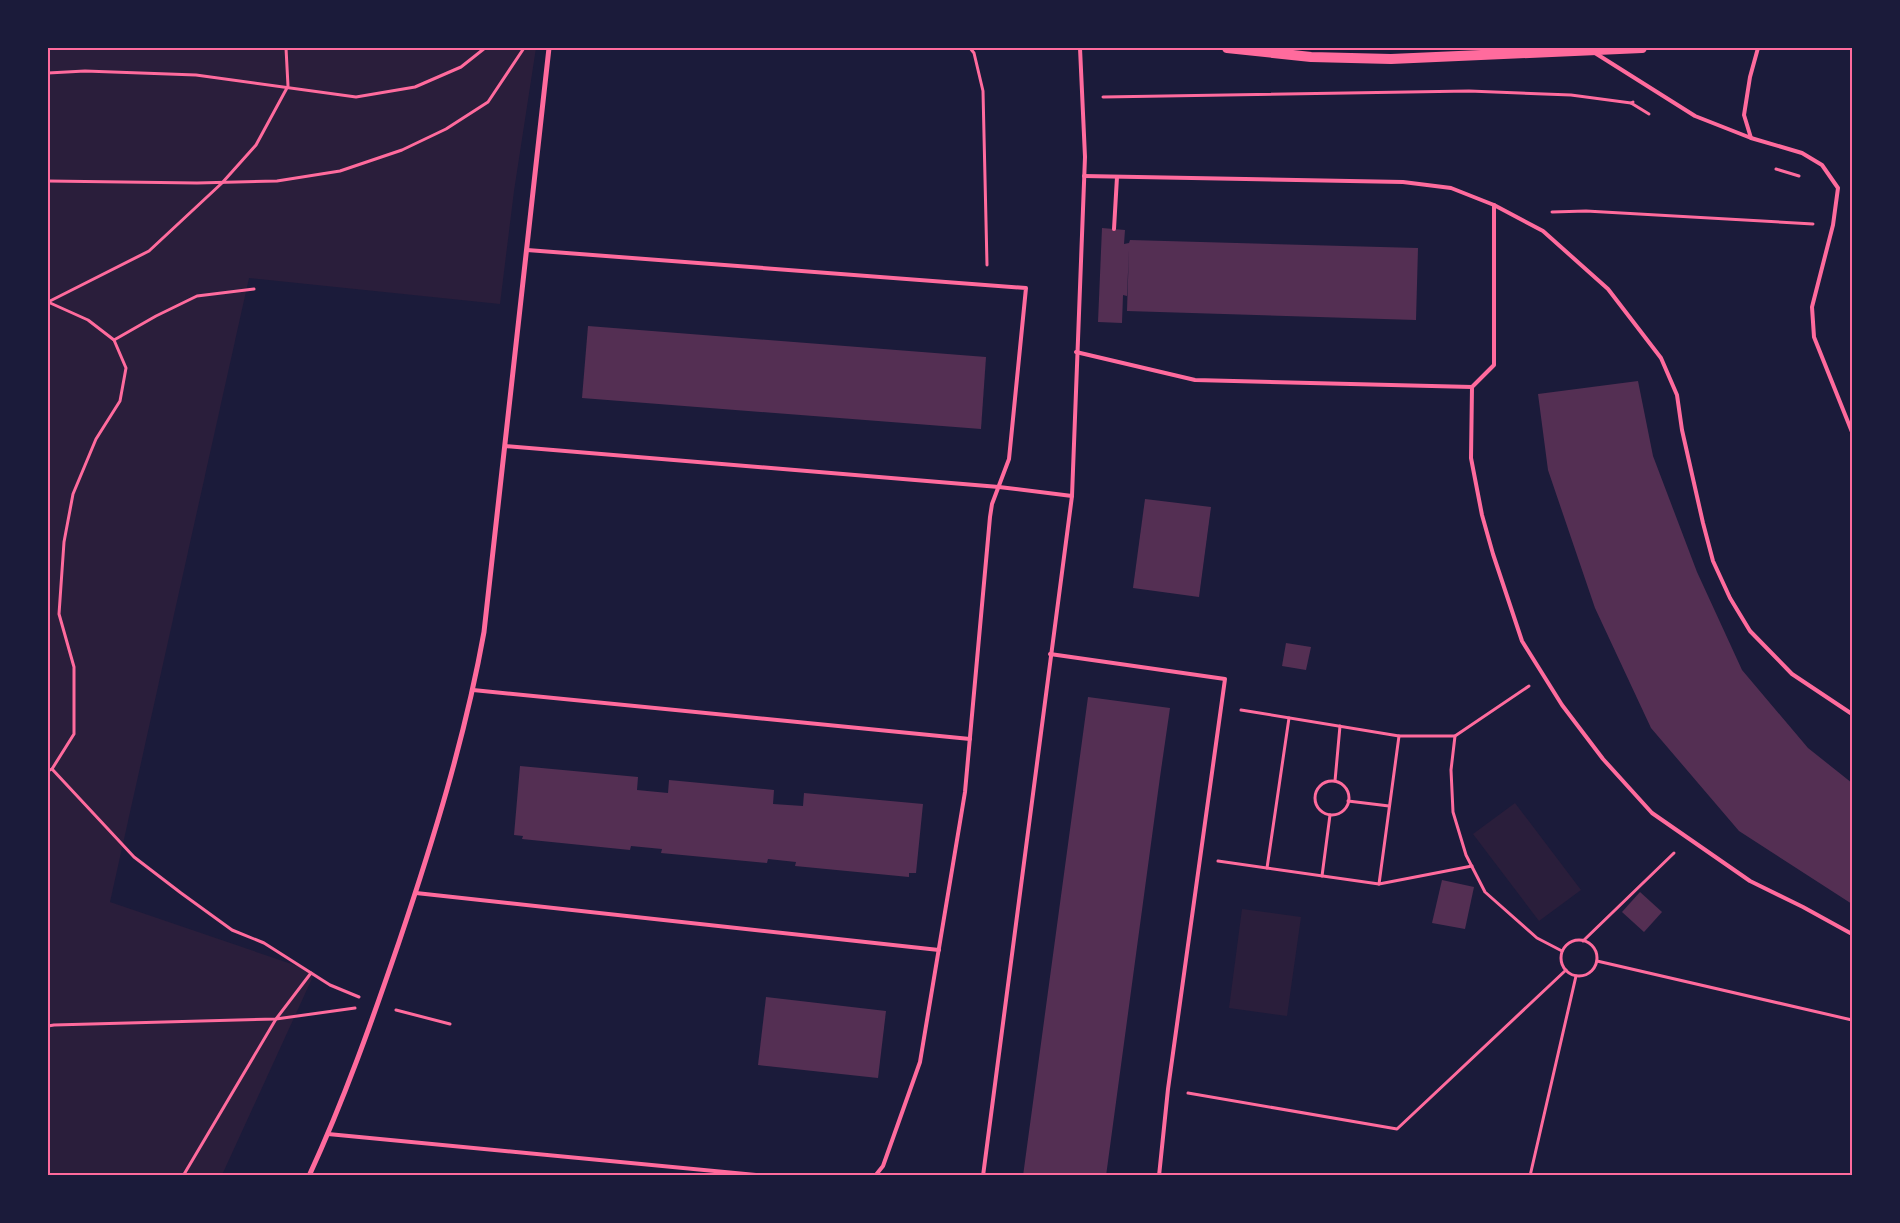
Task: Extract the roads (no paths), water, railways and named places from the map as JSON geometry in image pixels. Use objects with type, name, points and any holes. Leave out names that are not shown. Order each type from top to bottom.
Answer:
[{"type":"main road","points":[[1227,48],[1311,57],[1391,59],[1642,48]]},
{"type":"street","points":[[310,1176],[378,1005],[416,893],[460,747],[473,690],[484,632],[549,48]]},
{"type":"lane","points":[[983,1176],[1072,496],[1076,352],[1085,157],[1080,48]]},
{"type":"lane","points":[[1751,138],[1744,115],[1750,76],[1758,48]]},
{"type":"lane","points":[[1594,49],[1696,116],[1751,138],[1802,153],[1822,166],[1838,188],[1833,225],[1812,307],[1814,337],[1852,432]]},
{"type":"lane","points":[[1084,176],[1403,182],[1451,188],[1494,205],[1543,232],[1608,289],[1661,358],[1677,395],[1692,477],[1713,561],[1730,598],[1750,631],[1792,674],[1852,714]]},
{"type":"lane","points":[[1114,229],[1117,177]]},
{"type":"lane","points":[[1494,205],[1494,365],[1472,387],[1471,458],[1482,516],[1522,641],[1562,705],[1603,759],[1652,813],[1750,881],[1852,934]]},
{"type":"lane","points":[[526,250],[1026,288],[1009,458],[992,504],[990,517],[965,792],[920,1062],[883,1166],[875,1176]]},
{"type":"lane","points":[[1076,352],[1195,380],[1472,387]]},
{"type":"lane","points":[[504,446],[999,487],[1072,496]]},
{"type":"lane","points":[[1050,654],[1224,678],[1168,1090],[1159,1176]]},
{"type":"lane","points":[[473,690],[970,739]]},
{"type":"lane","points":[[416,893],[939,950]]},
{"type":"lane","points":[[328,1134],[766,1176]]}]
